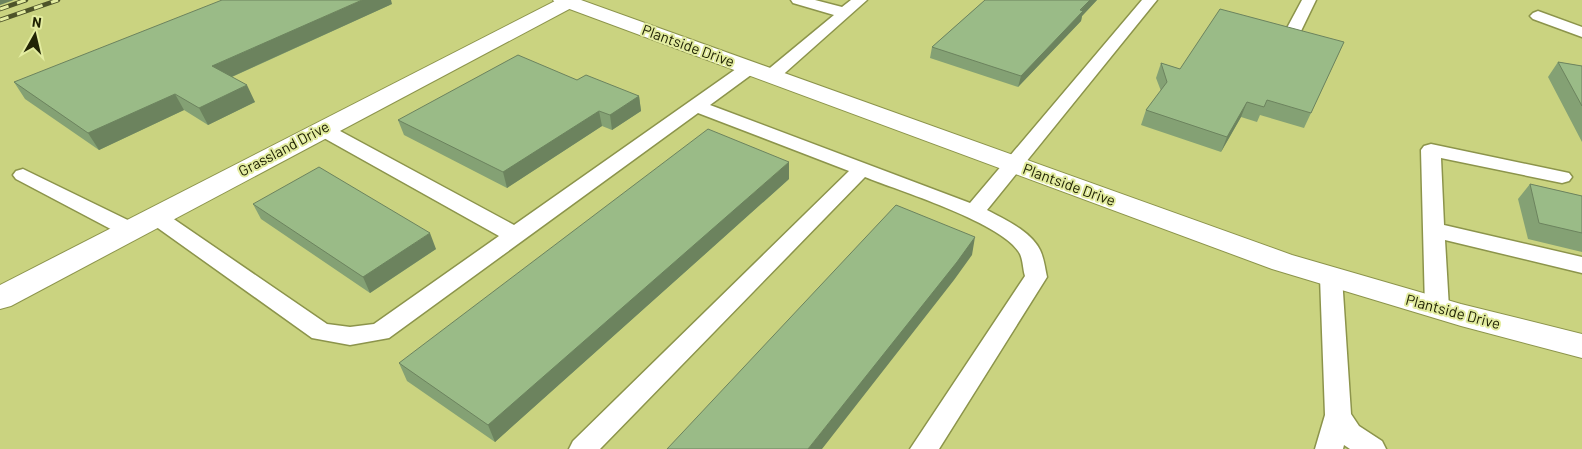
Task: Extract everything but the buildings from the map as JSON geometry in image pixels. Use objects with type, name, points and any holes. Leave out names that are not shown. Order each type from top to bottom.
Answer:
[{"type":"street","name":"Plantside Drive","points":[[565,1],[1282,262],[1437,308],[1582,346]]},
{"type":"street","name":"Grassland Drive","points":[[0,298],[565,1]]},
{"type":"lane","points":[[798,0],[845,13]]},
{"type":"lane","points":[[156,216],[320,332],[350,336],[380,332],[697,106],[760,72],[845,13],[860,0]]},
{"type":"lane","points":[[974,212],[1150,0]]},
{"type":"lane","points":[[1295,28],[1309,0]]},
{"type":"lane","points":[[1538,16],[1582,32]]},
{"type":"lane","points":[[697,106],[974,212],[1010,230],[1030,251],[1036,277],[924,449]]},
{"type":"lane","points":[[322,129],[515,235]]},
{"type":"lane","points":[[1437,308],[1431,150],[1562,177]]},
{"type":"lane","points":[[584,449],[624,406],[861,170]]},
{"type":"lane","points":[[23,175],[130,230]]},
{"type":"lane","points":[[1434,230],[1582,265]]},
{"type":"lane","points":[[1329,449],[1338,415],[1331,277]]},
{"type":"lane","points":[[1338,415],[1349,434],[1372,449]]},
{"type":"shaded area","points":[[0,0],[1582,0],[1582,449],[0,449]]},
{"type":"railway","points":[[0,9],[26,0]]},
{"type":"railway","points":[[0,20],[58,0]]}]
